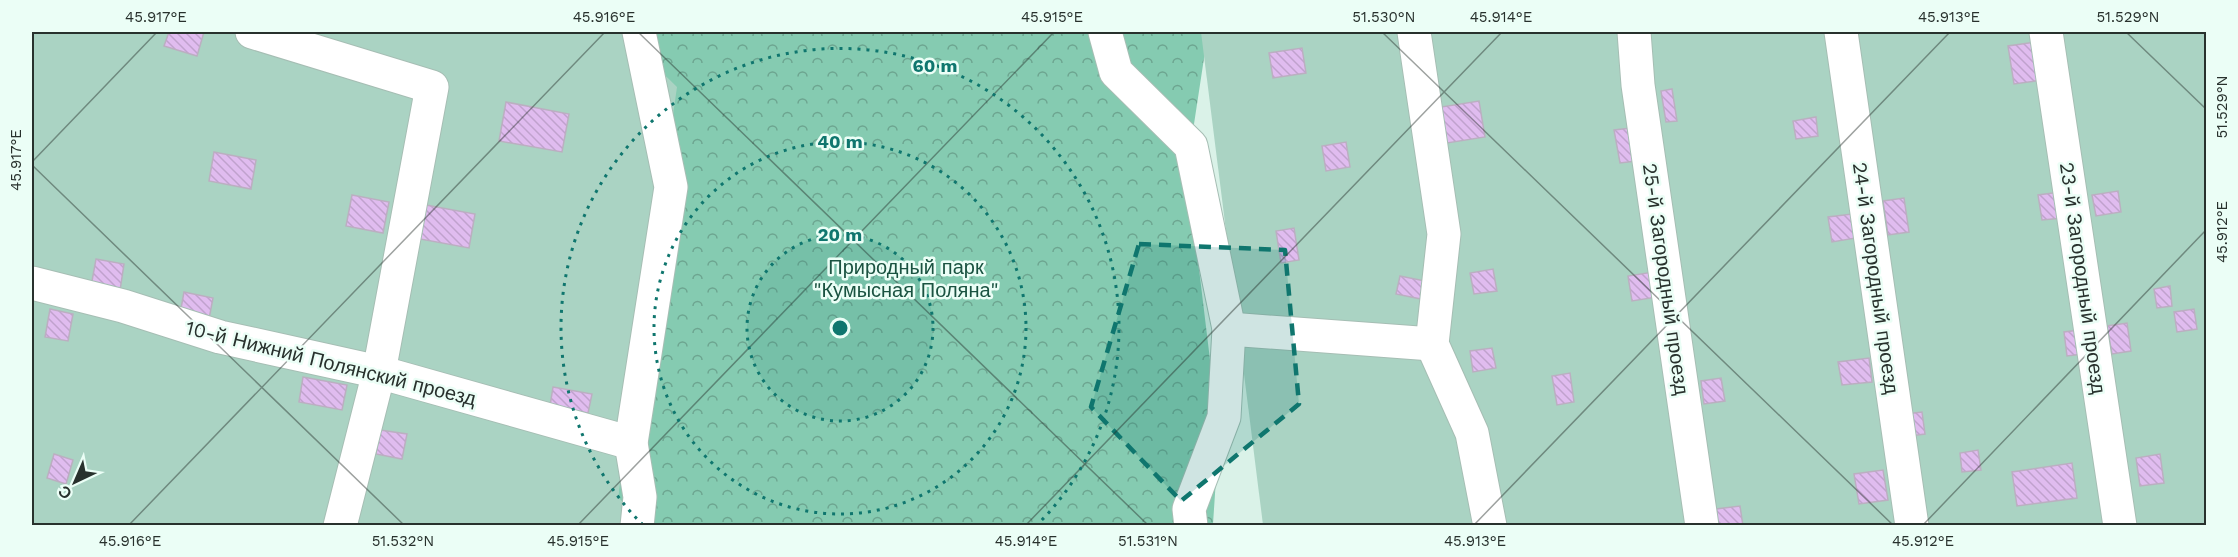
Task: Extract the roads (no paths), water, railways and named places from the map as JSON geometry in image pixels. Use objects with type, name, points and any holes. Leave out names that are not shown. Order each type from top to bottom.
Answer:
[{"type":"street","points":[[252,32],[432,87],[379,372],[340,525]]},
{"type":"street","points":[[637,525],[640,497],[631,443],[671,187],[639,32]]},
{"type":"street","points":[[1105,32],[1116,72],[1191,146],[1229,329],[1224,417],[1189,509],[1191,525]]},
{"type":"street","points":[[1414,32],[1444,234],[1432,344],[1472,433],[1490,525]]},
{"type":"street","name":"25-й Загородный проезд","points":[[1634,32],[1638,85],[1702,525]]},
{"type":"street","name":"24-й Загородный проезд","points":[[1840,32],[1912,525]]},
{"type":"street","name":"23-й Загородный проезд","points":[[2046,32],[2120,525]]},
{"type":"street","name":"10-й Нижний Полянский проезд","points":[[32,283],[123,306],[220,337],[379,372],[631,443]]},
{"type":"street","points":[[1229,329],[1432,344]]},
{"type":"park label","name":"Природный парк \"Кумысная Поляна\"","points":[[906,278]]}]
